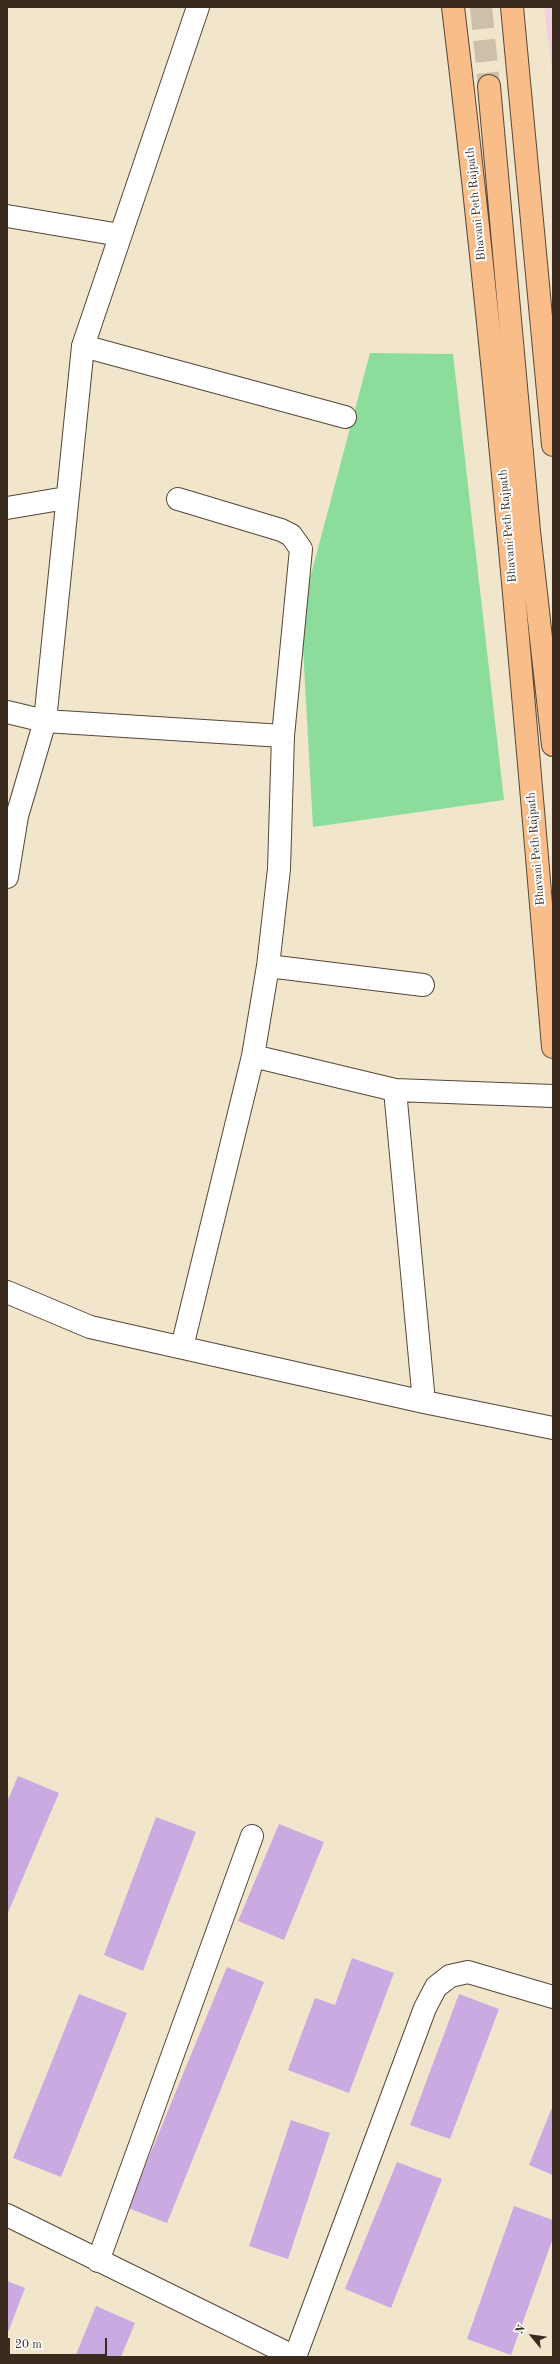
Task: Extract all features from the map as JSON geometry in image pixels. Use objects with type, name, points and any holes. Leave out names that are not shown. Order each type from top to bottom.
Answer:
[{"type":"main road","name":"Bhavani Peth Rajpath","points":[[453,7],[480,236],[518,639],[553,1047]]},
{"type":"main road","points":[[512,7],[553,445]]},
{"type":"main road","points":[[489,86],[529,523],[553,745]]},
{"type":"street","points":[[7,877],[17,816],[46,721],[66,498],[82,346],[198,7]]},
{"type":"street","points":[[7,216],[120,235]]},
{"type":"street","points":[[82,346],[345,416]]},
{"type":"street","points":[[7,508],[66,498]]},
{"type":"street","points":[[178,499],[281,530],[291,535],[301,549],[283,736],[279,870],[268,966],[253,1056],[182,1347]]},
{"type":"street","points":[[7,712],[46,721],[283,736]]},
{"type":"street","points":[[268,966],[423,985]]},
{"type":"street","points":[[253,1056],[395,1090],[553,1096]]},
{"type":"street","points":[[395,1090],[424,1402]]},
{"type":"street","points":[[7,1292],[90,1327],[424,1402],[553,1428]]},
{"type":"street","points":[[98,2262],[252,1836]]},
{"type":"street","points":[[7,2215],[98,2262],[295,2357],[425,2008],[436,1987],[450,1976],[468,1972],[553,1997]]},
{"type":"shaded area","points":[[544,7],[553,7],[553,79]]},
{"type":"green space","points":[[370,353],[453,354],[504,800],[313,827],[301,612]]},
{"type":"building","points":[[18,1776],[59,1793],[7,1915],[7,1802]]},
{"type":"building","points":[[156,1817],[196,1832],[143,1971],[104,1955]]},
{"type":"building","points":[[279,1824],[324,1842],[284,1940],[238,1921]]},
{"type":"building","points":[[352,1958],[394,1973],[349,2093],[288,2070],[315,1998],[335,2005]]},
{"type":"building","points":[[227,1967],[264,1982],[167,2223],[128,2208]]},
{"type":"building","points":[[79,1994],[127,2013],[61,2177],[13,2158]]},
{"type":"building","points":[[459,1994],[499,2009],[450,2139],[410,2125]]},
{"type":"building","points":[[553,2105],[553,2175],[529,2165]]},
{"type":"building","points":[[291,2120],[330,2133],[288,2259],[249,2246]]},
{"type":"building","points":[[397,2162],[442,2179],[391,2308],[345,2289]]},
{"type":"building","points":[[514,2206],[553,2220],[553,2238],[511,2355],[467,2339]]},
{"type":"building","points":[[7,2281],[25,2288],[7,2335]]},
{"type":"building","points":[[96,2306],[135,2323],[121,2357],[75,2357]]},
{"type":"tunnel","points":[[481,7],[489,86]]}]
